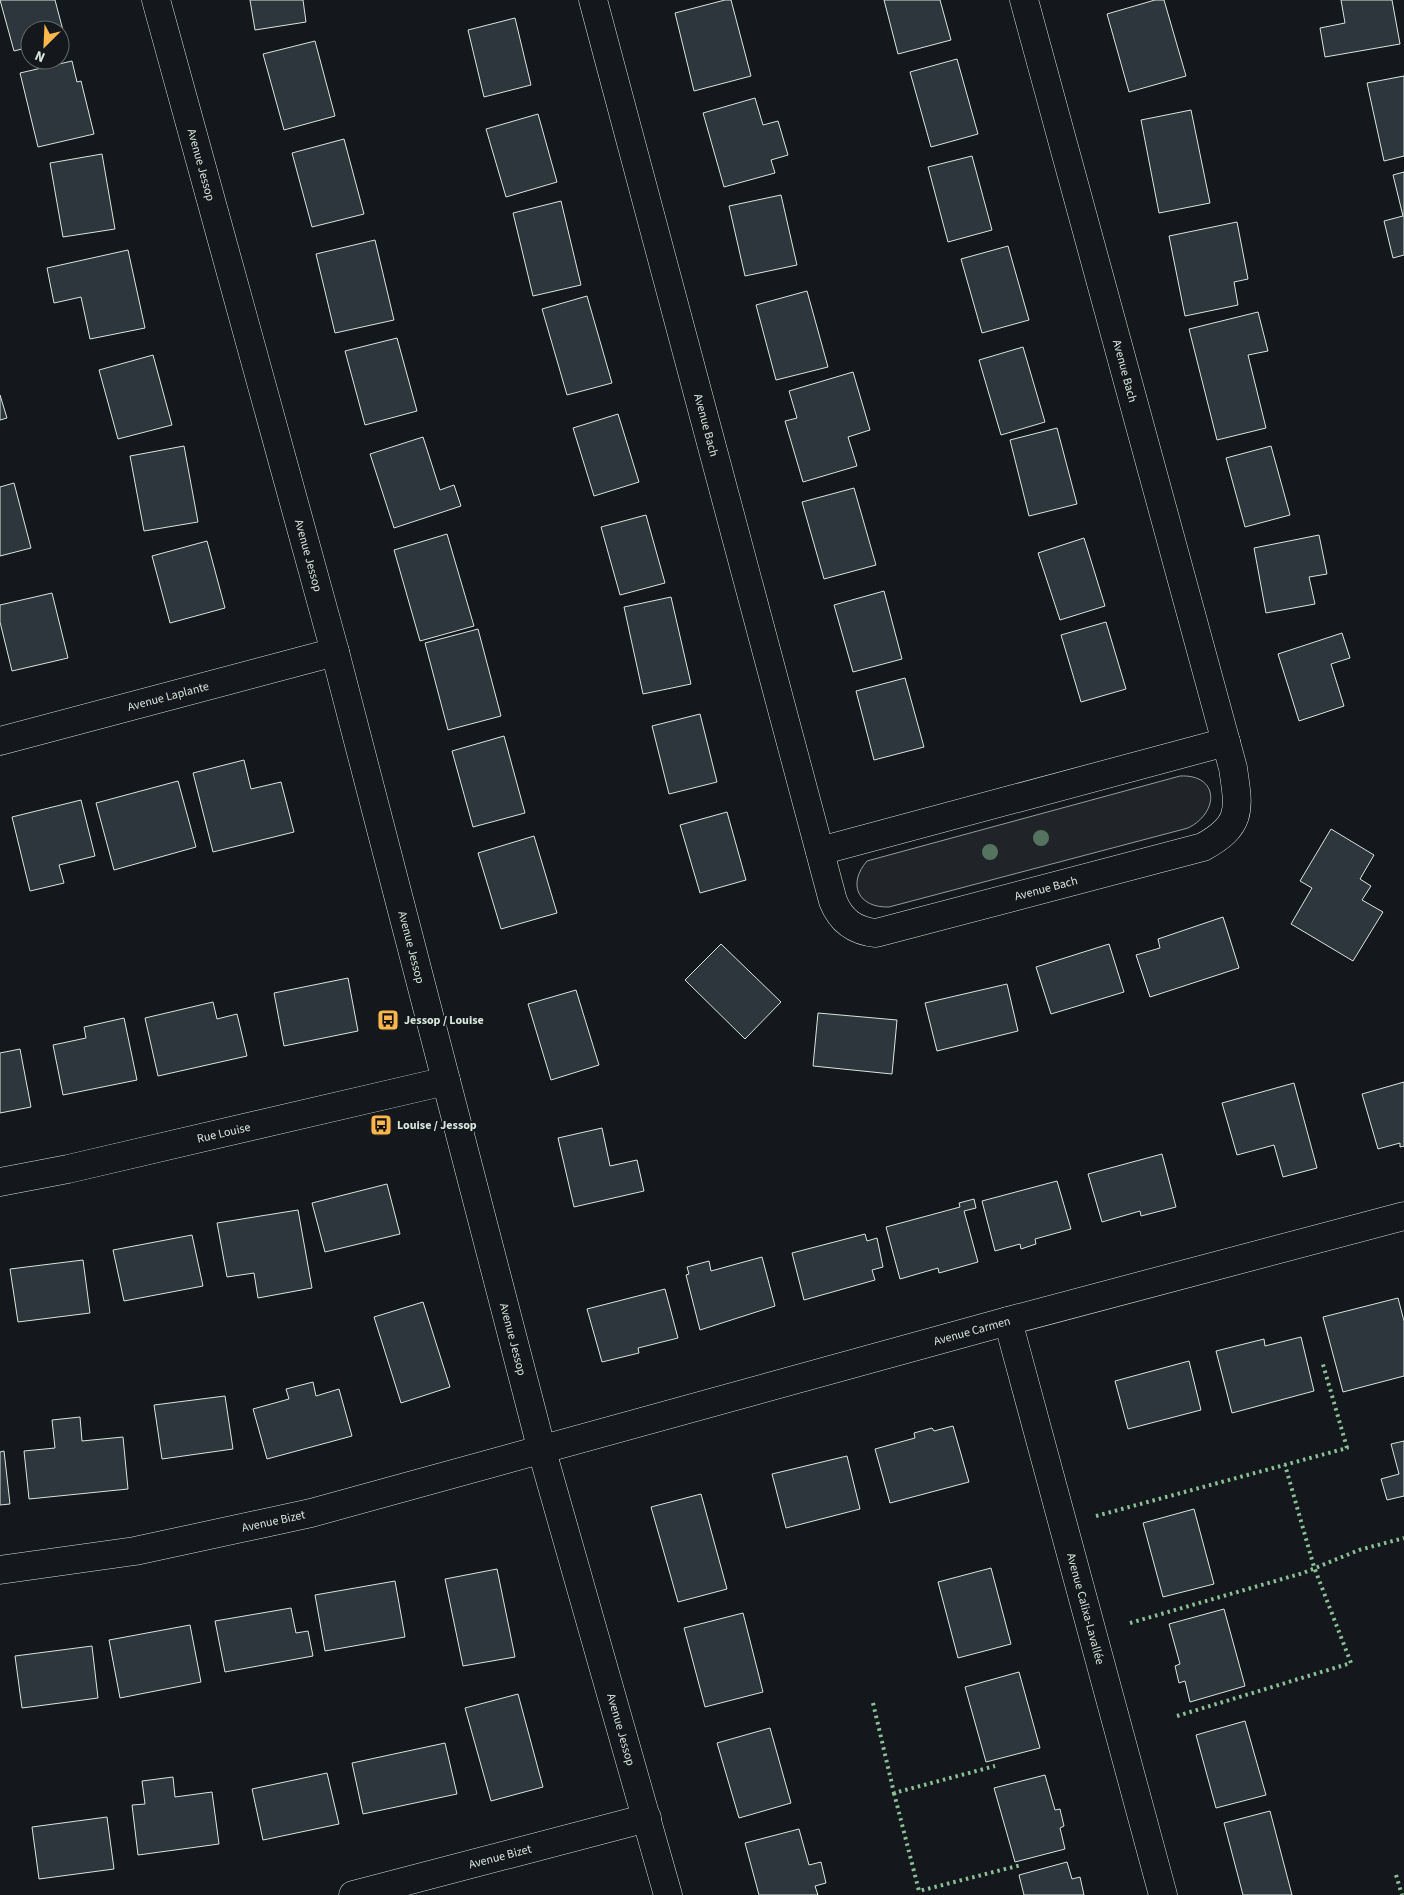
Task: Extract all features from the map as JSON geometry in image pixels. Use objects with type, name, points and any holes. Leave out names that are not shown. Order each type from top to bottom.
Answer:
[{"type":"street","name":"Avenue Jessop","points":[[156,0],[335,652],[542,1451],[668,1895]]},
{"type":"street","name":"Avenue Bach","points":[[593,0],[836,910],[849,924],[857,929],[876,933],[1193,849],[1222,836],[1230,826],[1237,811],[1238,791],[1226,742],[1024,0]]},
{"type":"street","name":"Avenue Laplante","points":[[0,741],[335,652]]},
{"type":"street","points":[[820,851],[1226,742]]},
{"type":"street","name":"Rue Louise","points":[[0,1182],[85,1166],[446,1081]]},
{"type":"street","name":"Avenue Carmen","points":[[542,1451],[1008,1321],[1404,1216]]},
{"type":"street","name":"Avenue Calixa-Lavallée","points":[[1008,1321],[1163,1895]]},
{"type":"street","name":"Avenue Bizet","points":[[0,1570],[135,1551],[258,1526],[542,1451]]},
{"type":"street","name":"Avenue Bizet","points":[[354,1895],[647,1818]]},
{"type":"shaded area","points":[[1180,776],[1193,777],[1202,781],[1208,787],[1211,795],[1206,813],[1188,828],[889,907],[870,903],[863,899],[859,893],[857,886],[858,878],[867,861]]},
{"type":"building","points":[[0,0],[55,0],[60,20],[20,20],[20,50],[14,51]]},
{"type":"building","points":[[250,0],[303,0],[306,22],[255,30]]},
{"type":"building","points":[[731,0],[751,76],[694,91],[675,13]]},
{"type":"building","points":[[884,0],[940,0],[951,40],[898,54]]},
{"type":"building","points":[[1155,0],[1164,0],[1186,76],[1129,92],[1107,14]]},
{"type":"building","points":[[1341,0],[1392,0],[1400,44],[1325,57],[1320,28],[1345,23]]},
{"type":"building","points":[[515,18],[531,85],[484,97],[468,30]]},
{"type":"building","points":[[315,41],[335,116],[284,130],[263,54]]},
{"type":"building","points":[[957,59],[978,134],[931,147],[910,72]]},
{"type":"building","points":[[70,61],[72,61],[77,82],[81,81],[94,134],[38,147],[20,73],[33,70],[70,70]]},
{"type":"building","points":[[1404,76],[1404,156],[1384,161],[1367,83]]},
{"type":"building","points":[[755,98],[763,125],[778,121],[788,155],[771,160],[775,173],[724,187],[703,113]]},
{"type":"building","points":[[1191,110],[1210,203],[1159,213],[1141,120]]},
{"type":"building","points":[[538,114],[557,182],[506,197],[486,129]]},
{"type":"building","points":[[344,139],[364,214],[312,227],[292,153]]},
{"type":"building","points":[[102,154],[115,229],[63,237],[50,163]]},
{"type":"building","points":[[972,156],[992,230],[948,242],[928,167]]},
{"type":"building","points":[[1404,172],[1404,255],[1393,258],[1384,221],[1403,216],[1393,175]]},
{"type":"building","points":[[781,195],[797,265],[745,276],[729,206]]},
{"type":"building","points":[[561,201],[581,285],[533,296],[513,213]]},
{"type":"building","points":[[1237,222],[1248,279],[1234,282],[1238,305],[1185,316],[1169,236]]},
{"type":"building","points":[[375,240],[394,320],[335,333],[316,254]]},
{"type":"building","points":[[1008,246],[1029,320],[982,333],[961,259]]},
{"type":"building","points":[[128,250],[145,328],[90,339],[81,297],[54,303],[47,268]]},
{"type":"building","points":[[807,291],[828,367],[776,380],[756,305]]},
{"type":"building","points":[[587,296],[612,383],[567,395],[542,309]]},
{"type":"building","points":[[1258,312],[1268,351],[1248,355],[1266,428],[1217,440],[1189,329]]},
{"type":"building","points":[[397,338],[417,411],[365,425],[345,351]]},
{"type":"building","points":[[1023,347],[1045,422],[1001,435],[979,360]]},
{"type":"building","points":[[153,355],[172,425],[118,439],[99,370]]},
{"type":"building","points":[[853,372],[870,430],[848,437],[857,466],[803,482],[785,421],[797,418],[789,391]]},
{"type":"building","points":[[0,395],[7,418],[0,420]]},
{"type":"building","points":[[618,414],[639,482],[594,496],[573,428]]},
{"type":"building","points":[[1057,428],[1077,504],[1029,516],[1010,440]]},
{"type":"building","points":[[423,437],[440,490],[454,485],[461,506],[394,528],[370,454]]},
{"type":"building","points":[[184,446],[198,522],[144,531],[130,456]]},
{"type":"building","points":[[1271,446],[1290,515],[1245,527],[1226,458]]},
{"type":"building","points":[[14,483],[31,548],[0,556],[0,487]]},
{"type":"building","points":[[854,488],[876,565],[824,579],[802,502]]},
{"type":"building","points":[[646,515],[665,583],[620,595],[601,527]]},
{"type":"building","points":[[447,534],[474,626],[420,641],[394,550]]},
{"type":"building","points":[[1319,535],[1327,574],[1309,577],[1315,604],[1266,613],[1254,548]]},
{"type":"building","points":[[1084,538],[1105,606],[1060,620],[1038,553]]},
{"type":"building","points":[[207,541],[225,608],[170,623],[152,556]]},
{"type":"building","points":[[884,591],[902,659],[853,672],[834,605]]},
{"type":"building","points":[[52,593],[68,658],[12,671],[0,622],[0,605]]},
{"type":"building","points":[[671,597],[691,684],[643,694],[624,607]]},
{"type":"building","points":[[1106,622],[1126,689],[1081,702],[1061,635]]},
{"type":"building","points":[[478,629],[501,716],[448,730],[425,643]]},
{"type":"building","points":[[1342,633],[1350,658],[1331,664],[1344,706],[1299,721],[1278,654]]},
{"type":"building","points":[[905,678],[924,747],[874,760],[856,691]]},
{"type":"building","points":[[700,714],[717,782],[669,794],[652,726]]},
{"type":"building","points":[[504,736],[525,813],[473,827],[452,751]]},
{"type":"building","points":[[244,760],[251,789],[281,782],[294,832],[213,852],[193,773]]},
{"type":"building","points":[[178,781],[196,847],[114,870],[96,803]]},
{"type":"building","points":[[81,800],[95,856],[59,865],[64,883],[30,891],[12,817]]},
{"type":"building","points":[[727,812],[746,880],[700,893],[680,825]]},
{"type":"building","points":[[1331,829],[1374,855],[1360,879],[1371,886],[1362,900],[1383,912],[1353,961],[1291,924],[1312,888],[1300,881]]},
{"type":"building","points":[[534,836],[557,913],[501,929],[478,853]]},
{"type":"building","points":[[1223,917],[1239,968],[1150,997],[1136,955],[1160,948],[1158,939]]},
{"type":"building","points":[[721,944],[781,1002],[745,1039],[685,980]]},
{"type":"building","points":[[1109,944],[1124,992],[1051,1014],[1036,967]]},
{"type":"building","points":[[348,978],[358,1031],[284,1046],[274,993]]},
{"type":"building","points":[[1007,984],[1018,1031],[937,1051],[925,1003]]},
{"type":"building","points":[[576,990],[599,1065],[551,1080],[528,1004]]},
{"type":"building","points":[[213,1002],[217,1019],[237,1014],[247,1056],[158,1076],[145,1018]]},
{"type":"building","points":[[818,1013],[897,1020],[892,1074],[813,1066]]},
{"type":"building","points":[[124,1018],[137,1080],[63,1095],[53,1045],[86,1038],[84,1027]]},
{"type":"building","points":[[20,1049],[31,1107],[0,1113],[0,1053]]},
{"type":"building","points":[[1404,1082],[1404,1146],[1400,1147],[1400,1143],[1378,1149],[1362,1094]]},
{"type":"building","points":[[1294,1083],[1317,1168],[1283,1177],[1274,1145],[1237,1155],[1222,1103]]},
{"type":"building","points":[[602,1128],[610,1166],[637,1160],[644,1191],[574,1207],[558,1138]]},
{"type":"building","points":[[1162,1154],[1176,1207],[1141,1216],[1140,1211],[1102,1222],[1088,1174]]},
{"type":"building","points":[[1057,1181],[1071,1229],[1035,1239],[1036,1244],[1021,1249],[1020,1244],[995,1251],[982,1201]]},
{"type":"building","points":[[387,1184],[400,1234],[325,1252],[312,1203]]},
{"type":"building","points":[[974,1199],[976,1208],[964,1211],[978,1262],[939,1273],[938,1268],[900,1279],[886,1227],[960,1207],[959,1203]]},
{"type":"building","points":[[298,1210],[312,1288],[258,1298],[254,1273],[227,1277],[217,1223]]},
{"type":"building","points":[[865,1234],[867,1241],[877,1238],[883,1267],[872,1270],[875,1280],[804,1300],[792,1253]]},
{"type":"building","points":[[192,1235],[203,1286],[124,1301],[113,1250]]},
{"type":"building","points":[[762,1257],[775,1306],[700,1330],[686,1275],[689,1274],[687,1267],[709,1261],[711,1271]]},
{"type":"building","points":[[83,1260],[90,1313],[18,1322],[10,1269]]},
{"type":"building","points":[[665,1289],[678,1338],[638,1348],[639,1353],[602,1362],[587,1309]]},
{"type":"building","points":[[1398,1298],[1404,1321],[1404,1376],[1343,1392],[1323,1317]]},
{"type":"building","points":[[423,1302],[450,1387],[401,1403],[374,1317]]},
{"type":"building","points":[[1301,1337],[1314,1391],[1232,1413],[1216,1351],[1264,1339],[1265,1346]]},
{"type":"building","points":[[1189,1361],[1201,1410],[1128,1429],[1115,1381]]},
{"type":"building","points":[[313,1382],[316,1396],[339,1389],[352,1436],[267,1459],[253,1409],[289,1399],[286,1389]]},
{"type":"building","points":[[225,1396],[233,1449],[162,1459],[154,1405]]},
{"type":"building","points":[[80,1417],[82,1441],[123,1437],[128,1489],[29,1499],[24,1451],[55,1448],[52,1420]]},
{"type":"building","points":[[953,1426],[969,1482],[890,1503],[875,1449],[915,1438],[914,1433],[932,1428],[934,1431]]},
{"type":"building","points":[[1404,1441],[1404,1496],[1387,1500],[1381,1479],[1399,1474],[1391,1444]]},
{"type":"building","points":[[4,1451],[10,1504],[0,1505],[0,1452]]},
{"type":"building","points":[[847,1456],[860,1509],[786,1528],[772,1474]]},
{"type":"building","points":[[701,1494],[727,1589],[678,1602],[651,1507]]},
{"type":"building","points":[[1194,1509],[1214,1584],[1163,1597],[1143,1523]]},
{"type":"building","points":[[991,1568],[1011,1644],[958,1658],[938,1582]]},
{"type":"building","points":[[497,1569],[515,1657],[463,1666],[445,1579]]},
{"type":"building","points":[[395,1581],[405,1637],[325,1651],[315,1595]]},
{"type":"building","points":[[291,1608],[296,1633],[308,1631],[313,1656],[225,1672],[215,1621]]},
{"type":"building","points":[[1224,1609],[1245,1686],[1190,1702],[1185,1681],[1179,1683],[1175,1666],[1180,1664],[1169,1624]]},
{"type":"building","points":[[743,1613],[763,1692],[705,1707],[684,1628]]},
{"type":"building","points":[[190,1625],[201,1682],[120,1698],[109,1640]]},
{"type":"building","points":[[92,1646],[98,1698],[22,1708],[15,1656]]},
{"type":"building","points":[[1019,1672],[1040,1748],[986,1762],[965,1687]]},
{"type":"building","points":[[518,1694],[543,1787],[491,1801],[465,1708]]},
{"type":"building","points":[[1245,1721],[1266,1795],[1216,1808],[1196,1735]]},
{"type":"building","points":[[770,1728],[791,1803],[739,1818],[717,1743]]},
{"type":"building","points":[[445,1743],[457,1794],[363,1814],[352,1763]]},
{"type":"building","points":[[327,1773],[339,1824],[263,1840],[252,1789]]},
{"type":"building","points":[[1045,1775],[1055,1810],[1060,1809],[1064,1826],[1060,1828],[1065,1849],[1015,1862],[994,1788]]},
{"type":"building","points":[[173,1777],[175,1797],[212,1792],[219,1844],[138,1855],[132,1805],[145,1804],[142,1781]]},
{"type":"building","points":[[1270,1811],[1292,1895],[1243,1895],[1224,1823]]},
{"type":"building","points":[[107,1817],[114,1869],[39,1879],[32,1827]]},
{"type":"building","points":[[799,1829],[809,1865],[821,1862],[826,1883],[815,1886],[818,1895],[759,1895],[745,1843]]},
{"type":"building","points":[[1067,1862],[1072,1879],[1080,1877],[1084,1895],[1024,1895],[1019,1875]]},
{"type":"hedge","points":[[1096,1516],[1347,1448],[1322,1361]]},
{"type":"hedge","points":[[1177,1716],[1351,1663],[1314,1567],[1285,1465]]},
{"type":"hedge","points":[[1130,1623],[1303,1573],[1359,1550],[1404,1538]]},
{"type":"hedge","points":[[873,1703],[894,1793],[995,1766]]},
{"type":"hedge","points":[[894,1793],[919,1891],[1021,1865]]},
{"type":"hedge","points":[[1396,1875],[1402,1895]]},
{"type":"place","name":"Jessop / Louise","points":[[388,1020]]},
{"type":"place","name":"Louise / Jessop","points":[[381,1125]]}]
